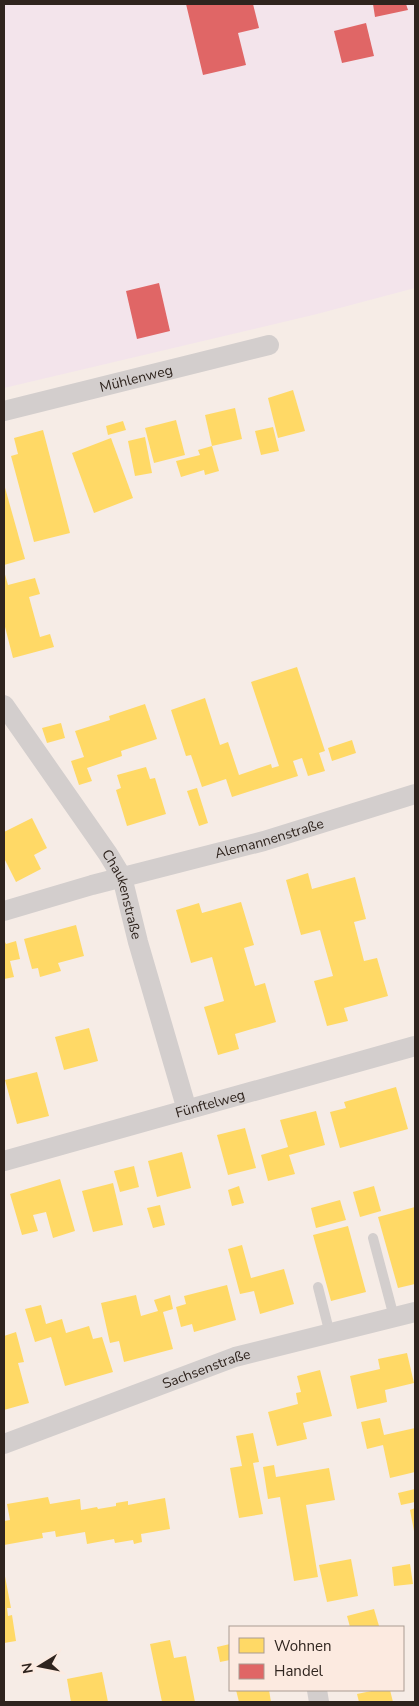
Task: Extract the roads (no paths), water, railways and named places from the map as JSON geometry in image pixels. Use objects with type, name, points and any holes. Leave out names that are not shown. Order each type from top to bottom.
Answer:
[{"type":"street","name":"Mühlenweg","points":[[4,411],[269,345]]},
{"type":"street","name":"Chaukenstraße","points":[[4,705],[122,877],[138,942],[187,1110]]},
{"type":"street","name":"Alemannenstraße","points":[[4,910],[122,877],[264,841],[415,794]]},
{"type":"street","name":"Fünftelweg","points":[[4,1161],[415,1046]]},
{"type":"street","name":"Sachsenstraße","points":[[4,1444],[235,1357],[415,1312]]},
{"type":"lane","points":[[373,1238],[394,1317]]},
{"type":"lane","points":[[318,1287],[330,1334]]}]
